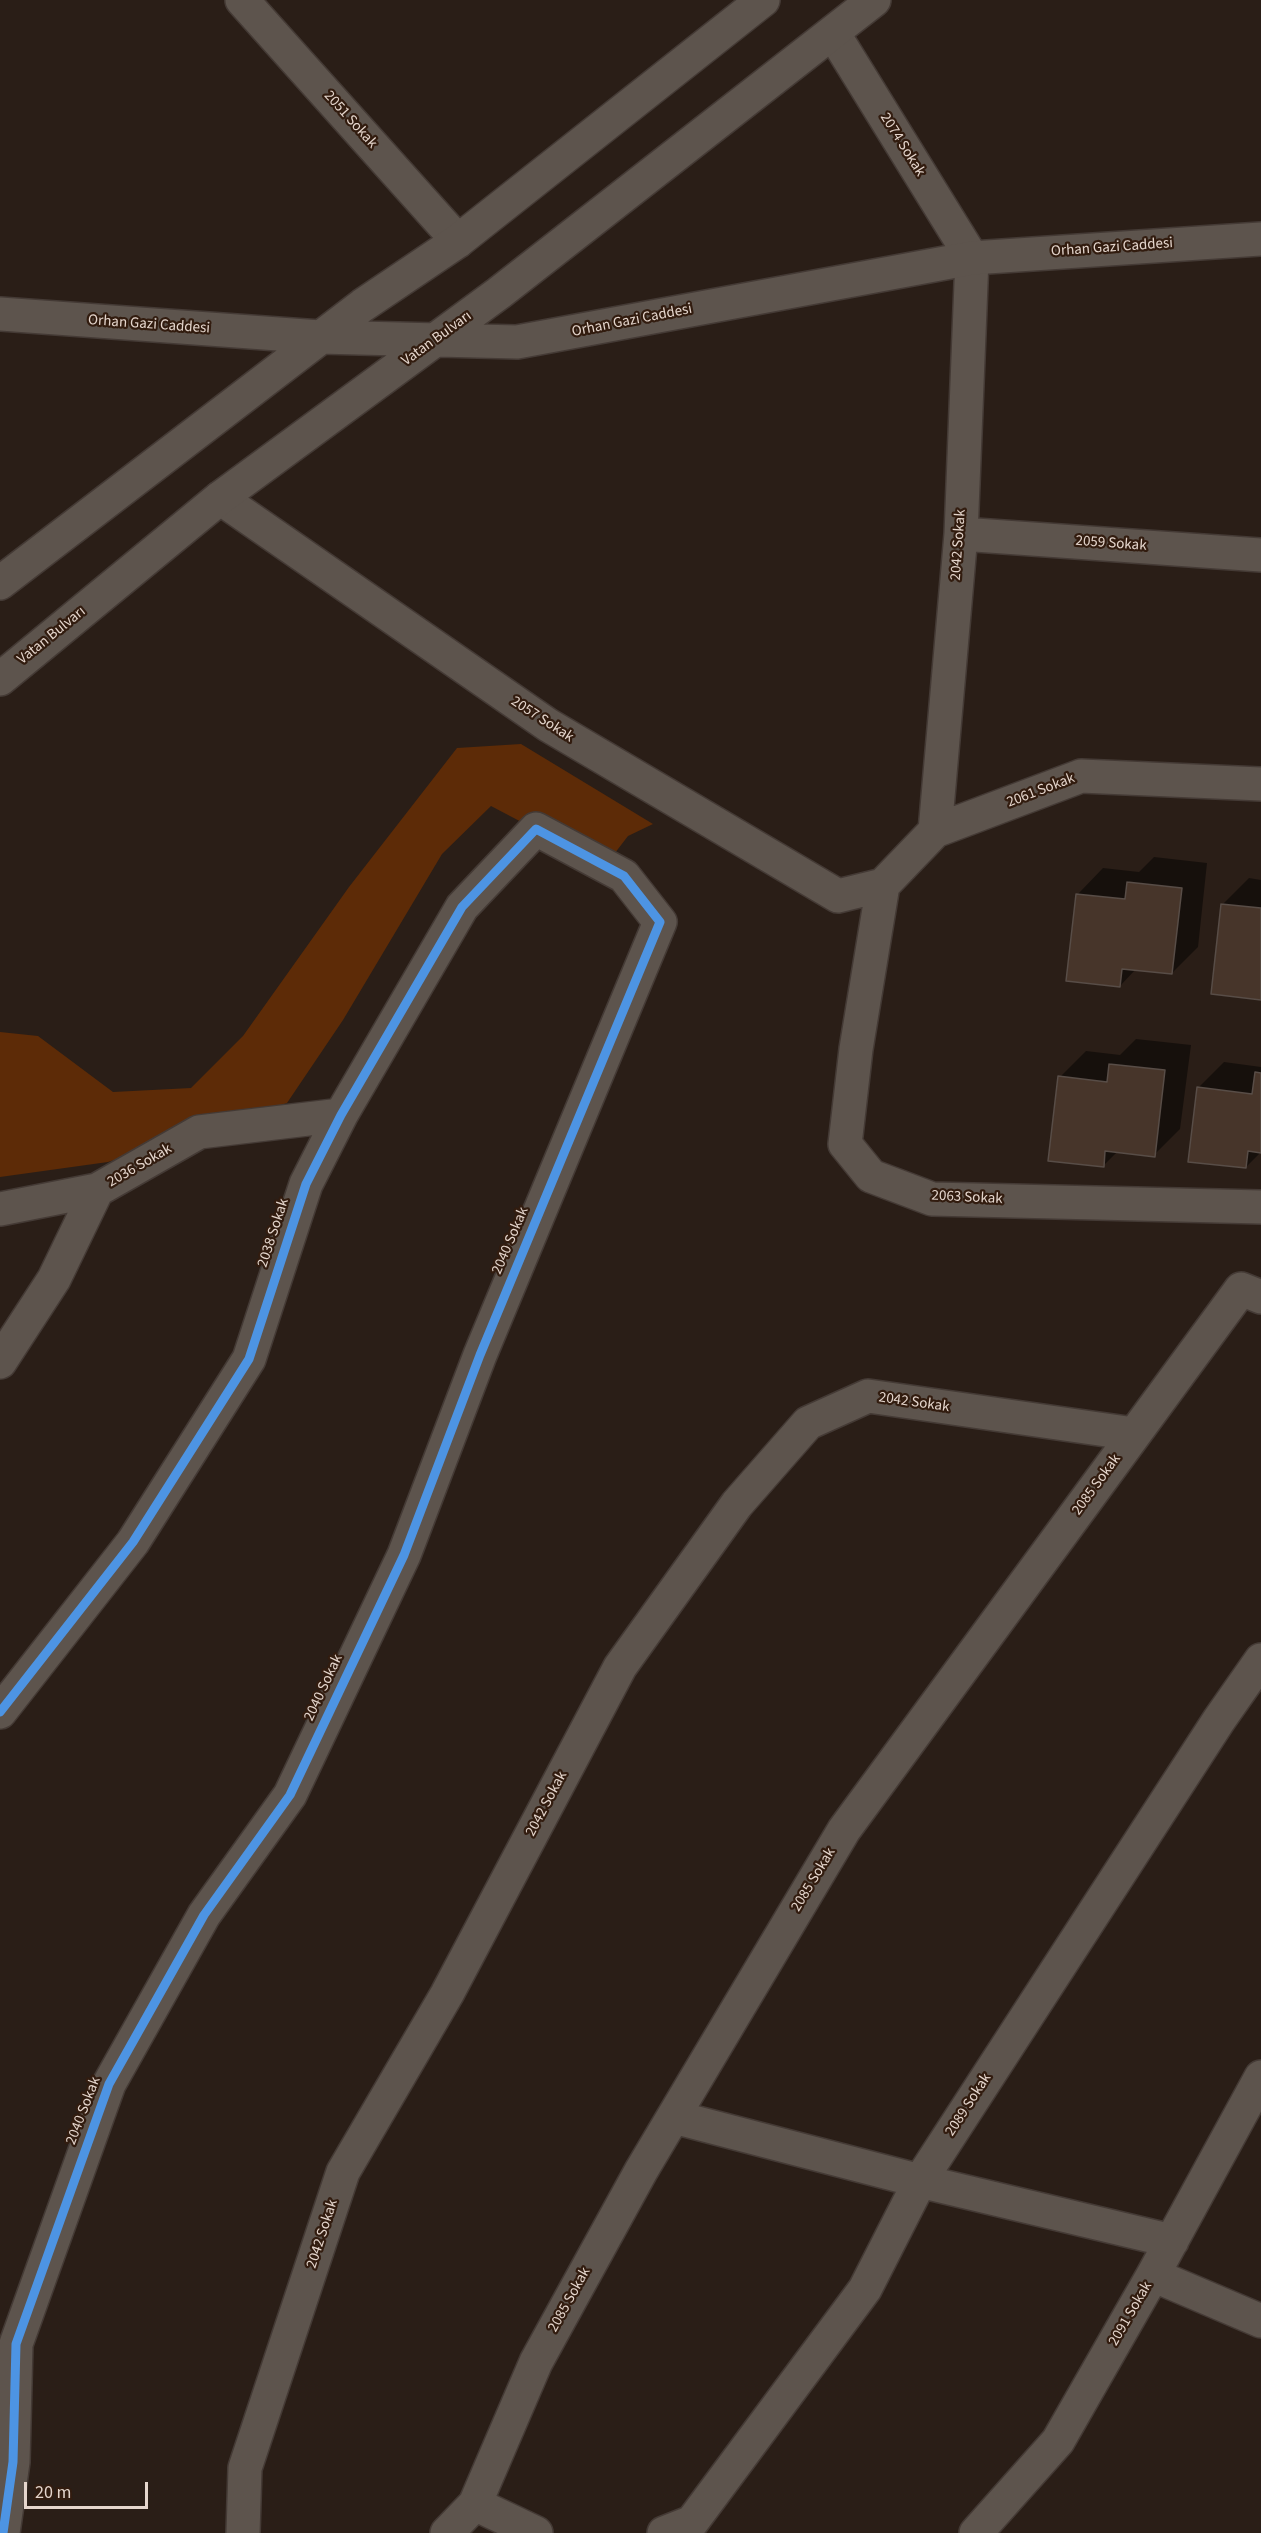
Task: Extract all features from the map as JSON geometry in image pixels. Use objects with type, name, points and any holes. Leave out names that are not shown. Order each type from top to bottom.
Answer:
[{"type":"street","name":"2051 Sokak","points":[[242,0],[458,241]]},
{"type":"street","points":[[0,583],[363,305],[458,241],[763,0]]},
{"type":"street","name":"Vatan Bulvarı","points":[[0,679],[220,498],[435,340],[874,0]]},
{"type":"street","name":"2074 Sokak","points":[[832,33],[972,258]]},
{"type":"street","name":"Orhan Gazi Caddesi","points":[[0,314],[321,337],[517,342],[972,258],[1261,239]]},
{"type":"street","name":"2042 Sokak","points":[[935,831],[961,534],[972,258]]},
{"type":"street","name":"2057 Sokak","points":[[220,498],[548,725],[838,896],[883,885]]},
{"type":"street","name":"2059 Sokak","points":[[961,534],[1261,555]]},
{"type":"street","name":"2061 Sokak","points":[[883,885],[935,831],[1081,776],[1261,783]]},
{"type":"street","name":"2038 Sokak","points":[[0,1712],[133,1542],[249,1359],[306,1184],[340,1115],[462,907],[536,829],[605,866]]},
{"type":"street","name":"2040 Sokak","points":[[3,2533],[14,2462],[15,2344],[109,2084],[204,1914],[290,1795],[399,1565],[480,1355],[660,922],[624,876],[605,866]]},
{"type":"street","name":"2063 Sokak","points":[[883,885],[856,1049],[845,1144],[871,1176],[932,1199],[1261,1207]]},
{"type":"street","name":"2036 Sokak","points":[[0,1362],[54,1279],[97,1190],[199,1132],[340,1115]]},
{"type":"street","points":[[0,1209],[97,1190]]},
{"type":"street","name":"2085 Sokak","points":[[447,2533],[475,2504],[536,2362],[674,2117],[844,1830],[1241,1289],[1261,1297]]},
{"type":"street","name":"2042 Sokak","points":[[243,2533],[245,2468],[343,2172],[447,1994],[620,1667],[737,1504],[808,1423],[868,1396],[1134,1434]]},
{"type":"street","name":"2089 Sokak","points":[[664,2533],[692,2522],[865,2289],[920,2181],[1212,1730],[1261,1660]]},
{"type":"street","name":"2091 Sokak","points":[[976,2533],[1058,2441],[1172,2241],[1261,2077]]},
{"type":"street","points":[[674,2117],[920,2181],[1172,2241]]},
{"type":"street","points":[[1153,2275],[1261,2321]]},
{"type":"street","points":[[475,2504],[536,2533]]},
{"type":"shaded area","points":[[521,744],[653,824],[628,836],[605,866],[491,806],[442,854],[343,1020],[287,1103],[108,1162],[0,1177],[0,1032],[38,1036],[113,1092],[191,1088],[243,1036],[349,887],[457,748]]},
{"type":"building","points":[[1127,882],[1182,888],[1172,974],[1122,969],[1120,987],[1066,981],[1076,894],[1125,899]]},
{"type":"building","points":[[1221,904],[1261,908],[1261,1000],[1211,994]]},
{"type":"building","points":[[1109,1064],[1165,1070],[1155,1157],[1105,1151],[1104,1167],[1048,1161],[1058,1076],[1107,1082]]},
{"type":"building","points":[[1255,1072],[1261,1073],[1261,1153],[1248,1151],[1246,1168],[1188,1162],[1197,1087],[1252,1094]]},
{"type":"cycle path","points":[[0,1712],[133,1542],[249,1359],[306,1184],[341,1115],[462,907],[536,829],[624,876],[660,922],[480,1355],[404,1555],[290,1795],[204,1915],[109,2084],[16,2344],[13,2462],[3,2533]]}]
